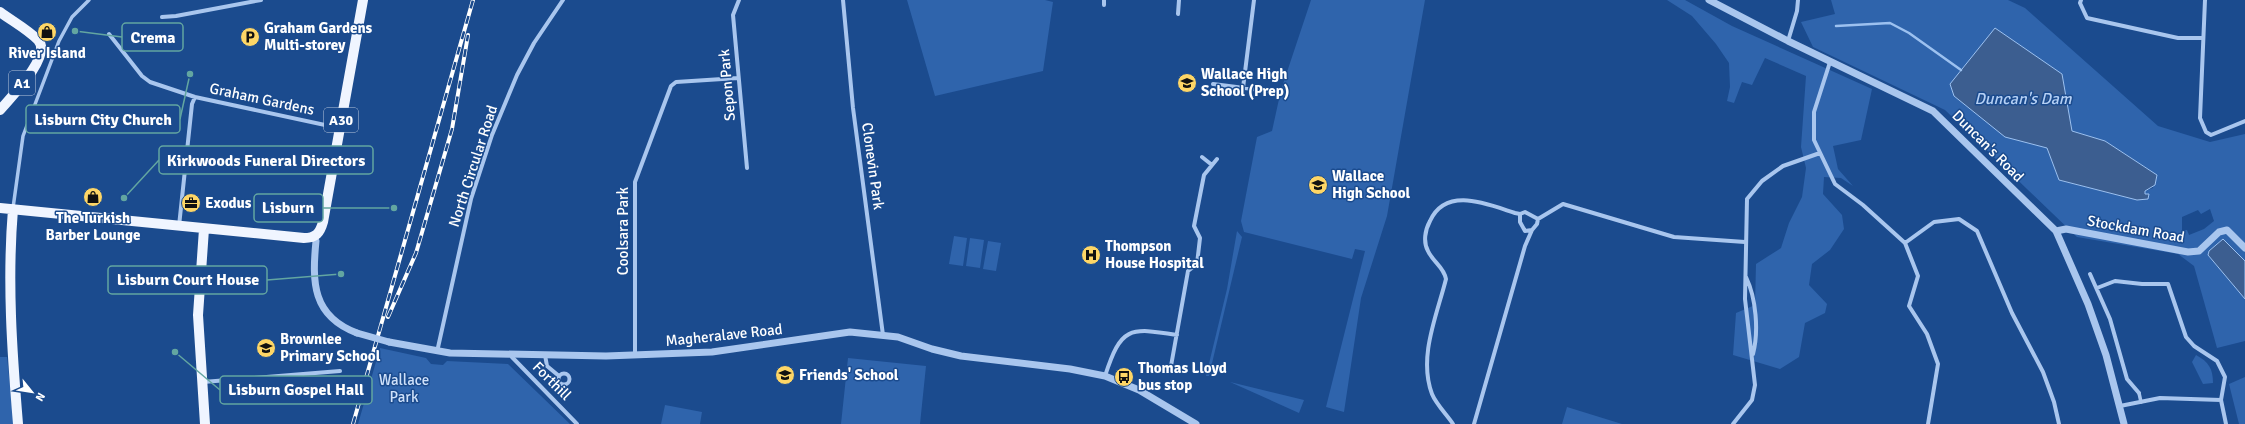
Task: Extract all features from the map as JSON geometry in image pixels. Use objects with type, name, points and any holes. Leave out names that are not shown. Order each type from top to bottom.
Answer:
[{"type":"main road","name":"A30","points":[[314,236],[321,230],[323,222],[363,0]]},
{"type":"main road","name":"A1","points":[[0,12],[38,41],[41,55],[37,64],[0,110]]},
{"type":"main road","points":[[0,208],[304,238],[314,236]]},
{"type":"main road","points":[[0,208],[11,227]]},
{"type":"main road","name":"A1","points":[[13,209],[11,227],[11,337],[18,424]]},
{"type":"main road","points":[[204,228],[198,315],[206,424]]},
{"type":"street","name":"A1","points":[[13,209],[23,136],[59,41],[72,17],[89,0]]},
{"type":"street","points":[[162,17],[176,16],[261,0]]},
{"type":"street","name":"North Circular Road","points":[[437,352],[471,199],[492,134],[517,75],[534,43],[563,0]]},
{"type":"street","name":"Sepon Park","points":[[738,0],[733,15],[747,168]]},
{"type":"street","name":"Clonevin Park","points":[[844,0],[853,108],[883,335]]},
{"type":"street","points":[[1178,14],[1179,0]]},
{"type":"street","points":[[1243,88],[1254,0]]},
{"type":"street","name":"Duncan's Road","points":[[1709,0],[1830,62],[1920,105],[1941,117],[2056,231],[2088,304],[2106,355],[2124,424]]},
{"type":"street","points":[[1788,41],[1797,11],[1798,0]]},
{"type":"street","points":[[2081,0],[2080,3],[2087,18],[2178,38],[2203,38]]},
{"type":"street","points":[[2205,0],[2200,118],[2206,132],[2211,135],[2245,121]]},
{"type":"street","name":"Graham Gardens","points":[[109,34],[142,76],[150,82],[195,98],[339,128]]},
{"type":"street","points":[[1830,62],[1814,112],[1814,140],[1835,184],[1863,205],[1905,243],[1918,276],[1909,306],[1927,334],[1938,364],[1928,424]]},
{"type":"street","name":"Coolsara Park","points":[[635,355],[636,176],[671,86],[676,82],[738,78]]},
{"type":"street","points":[[1213,84],[1276,92]]},
{"type":"street","points":[[179,226],[192,104],[195,98]]},
{"type":"street","points":[[1733,424],[1752,400],[1755,385],[1753,355],[1750,346],[1745,299],[1747,198],[1762,181],[1783,166],[1820,153]]},
{"type":"street","points":[[1202,157],[1212,165]]},
{"type":"street","points":[[1172,366],[1188,271],[1197,264],[1200,238],[1194,226],[1204,175],[1217,159]]},
{"type":"street","points":[[1453,424],[1433,395],[1428,380],[1426,365],[1430,340],[1446,279],[1445,272],[1428,251],[1426,229],[1432,215],[1448,202],[1476,200],[1520,214],[1525,212],[1538,219]]},
{"type":"street","points":[[1474,424],[1525,246],[1532,230],[1537,224],[1538,219],[1563,204],[1674,237],[1745,242]]},
{"type":"street","points":[[1520,214],[1521,226],[1528,232],[1532,230]]},
{"type":"street","points":[[1905,243],[1934,222],[1959,219],[1977,231],[2012,313],[2043,372],[2054,402],[2058,424]]},
{"type":"street","name":"Stockdam Road","points":[[2056,231],[2066,229],[2188,252],[2199,250],[2219,232],[2227,230],[2245,248]]},
{"type":"street","name":"Magheralave Road","points":[[314,236],[314,280],[318,298],[330,316],[347,329],[389,342],[437,352],[510,355],[635,355],[712,352],[844,332],[883,335],[898,337],[932,349],[961,356],[1070,369],[1105,376],[1139,390],[1196,424]]},
{"type":"street","points":[[2090,274],[2110,319],[2127,380],[2138,393],[2141,402]]},
{"type":"street","points":[[1745,276],[1751,288],[1757,340],[1753,355]]},
{"type":"street","points":[[2097,288],[2115,281],[2142,284],[2168,284],[2186,337],[2194,346],[2218,361],[2225,377],[2221,400],[2226,424]]},
{"type":"street","points":[[1105,376],[1115,350],[1122,339],[1131,333],[1143,330],[1177,335]]},
{"type":"street","name":"Forthill","points":[[510,355],[577,424]]},
{"type":"street","points":[[545,355],[547,366],[559,376]]},
{"type":"street","points":[[202,382],[340,371]]},
{"type":"street","points":[[2120,406],[2160,398],[2221,400]]},
{"type":"green space","points":[[907,0],[1045,0],[1053,2],[1043,71],[935,96]]},
{"type":"green space","points":[[1311,0],[1425,0],[1387,216],[1361,298],[1344,412],[1326,407],[1365,251],[1355,249],[1352,259],[1244,232],[1241,221],[1257,137],[1272,131],[1281,90]]},
{"type":"green space","points":[[1667,0],[1685,0],[1732,26],[1872,89],[1861,140],[1833,146],[1838,169],[1853,186],[1841,178],[1824,177],[1823,194],[1842,215],[1844,229],[1830,250],[1812,264],[1809,285],[1827,304],[1825,313],[1805,323],[1799,357],[1780,369],[1733,355],[1736,313],[1755,305],[1756,264],[1781,248],[1789,223],[1802,197],[1806,168],[1801,147],[1806,76],[1765,58],[1752,85],[1742,82],[1734,103],[1727,101],[1730,87],[1729,63],[1716,44],[1692,16]]},
{"type":"green space","points":[[1831,0],[2008,0],[2025,8],[2158,126],[2210,142],[2245,134],[2245,261],[2223,239],[2209,251],[2208,255],[2245,299],[2245,341],[2217,348],[2194,266],[2178,254],[2077,237],[1945,110],[1813,47],[1801,22],[1835,14]],"holes":[[[2067,109],[2072,131],[2105,141],[2154,173],[2153,188],[2145,191],[2145,194],[2137,200],[2059,180],[2047,148]],[[2210,209],[2214,221],[2204,229],[2189,235],[2187,230],[2182,231],[2182,217],[2198,210],[2201,214]]]},
{"type":"green space","points":[[1237,231],[1242,237],[1209,376],[1206,376],[1227,289]]},
{"type":"green space","points":[[954,236],[967,238],[963,266],[949,264]]},
{"type":"green space","points":[[970,238],[984,240],[980,268],[966,266]]},
{"type":"green space","points":[[988,241],[1001,243],[996,271],[983,269]]},
{"type":"green space","name":"Wallace Park","points":[[380,348],[426,358],[431,364],[443,365],[447,361],[508,364],[570,424],[358,424]]},
{"type":"green space","points":[[2196,355],[2204,360],[2209,366],[2213,383],[2203,384],[2192,362]]},
{"type":"green space","points":[[0,357],[7,357],[14,424],[0,424]]},
{"type":"green space","points":[[848,358],[926,366],[920,424],[841,424]]},
{"type":"green space","points":[[2245,377],[2245,424],[2239,424],[2229,384]]},
{"type":"green space","points":[[1230,382],[1304,400],[1299,413]]},
{"type":"green space","points":[[665,405],[702,412],[700,424],[661,424]]},
{"type":"green space","points":[[1567,407],[1622,424],[1562,424]]},
{"type":"water","name":"Duncan's Dam","points":[[1995,28],[2062,74],[2072,131],[2105,141],[2157,175],[2155,185],[2145,191],[2145,194],[2149,194],[2148,199],[2137,200],[2059,180],[2047,148],[2005,137],[1954,96],[1950,84]]},
{"type":"water","points":[[2223,239],[2245,261],[2245,299],[2208,255],[2209,251]]},
{"type":"waterway","points":[[1836,26],[1890,23],[1909,33],[1961,70]]},
{"type":"railway","points":[[353,424],[473,0]]},
{"type":"railway","points":[[388,317],[416,253],[452,129],[468,35]]},
{"type":"place","name":"Crema","points":[[75,31]]},
{"type":"place","name":"River Island","points":[[47,32]]},
{"type":"place","name":"Graham Gardens Multi-storey","points":[[250,37]]},
{"type":"place","name":"Lisburn City Church","points":[[190,74]]},
{"type":"place","name":"Wallace High School (Prep)","points":[[1187,83]]},
{"type":"place","name":"Wallace High School","points":[[1318,185]]},
{"type":"place","name":"The Turkish Barber Lounge","points":[[93,197]]},
{"type":"place","name":"Kirkwoods Funeral Directors","points":[[124,198]]},
{"type":"place","name":"Exodus","points":[[191,203]]},
{"type":"place","name":"Lisburn","points":[[394,208]]},
{"type":"place","name":"Thompson House Hospital","points":[[1091,255]]},
{"type":"place","name":"Lisburn Court House","points":[[341,274]]},
{"type":"place","name":"Brownlee Primary School","points":[[266,348]]},
{"type":"place","name":"Lisburn Gospel Hall","points":[[175,352]]},
{"type":"place","name":"Friends' School","points":[[785,375]]},
{"type":"place","name":"Thomas Lloyd bus stop","points":[[1124,377]]}]
